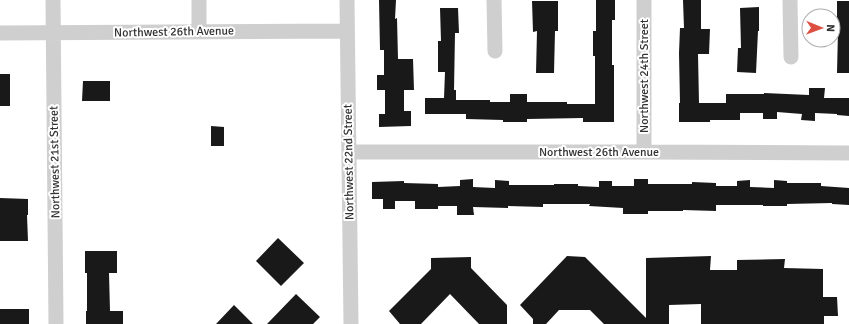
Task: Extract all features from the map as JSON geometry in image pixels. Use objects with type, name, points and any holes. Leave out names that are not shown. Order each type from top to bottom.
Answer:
[{"type":"street","name":"Northwest 21st Street","points":[[53,0],[56,324]]},
{"type":"street","points":[[199,0],[200,31]]},
{"type":"street","name":"Northwest 22nd Street","points":[[347,0],[351,324]]},
{"type":"street","points":[[494,0],[495,51]]},
{"type":"street","name":"Northwest 24th Street","points":[[644,0],[644,152]]},
{"type":"street","points":[[790,0],[791,57]]},
{"type":"street","name":"Northwest 26th Avenue","points":[[0,33],[348,31]]},
{"type":"street","name":"Northwest 26th Avenue","points":[[349,152],[849,152]]},
{"type":"building","points":[[379,0],[396,0],[395,19],[397,18],[398,59],[413,59],[414,90],[404,90],[404,111],[411,111],[411,126],[379,127],[379,114],[385,114],[385,90],[377,90],[377,75],[384,75],[384,50],[380,50]]},
{"type":"building","points":[[596,0],[615,0],[615,20],[612,20],[614,122],[583,122],[583,118],[527,119],[527,122],[503,122],[503,120],[466,119],[466,114],[425,114],[425,98],[444,98],[445,72],[438,72],[438,41],[441,41],[440,8],[458,8],[459,33],[455,33],[454,90],[456,90],[456,100],[490,100],[490,102],[510,102],[510,94],[527,94],[527,102],[595,104],[595,56],[593,56],[593,31],[596,31]]},
{"type":"building","points":[[683,0],[701,0],[701,29],[710,29],[709,54],[698,54],[699,103],[726,103],[726,94],[764,93],[809,95],[809,88],[825,88],[824,98],[849,98],[849,116],[815,113],[815,121],[801,120],[802,114],[777,112],[777,119],[763,119],[763,113],[740,113],[740,120],[679,122],[679,53],[680,28],[684,28]]},
{"type":"building","points":[[532,1],[558,1],[558,31],[555,31],[554,73],[536,73],[537,31],[533,32]]},
{"type":"building","points":[[837,1],[849,1],[849,73],[837,73],[838,48],[841,48],[841,8],[837,8]]},
{"type":"building","points":[[759,7],[756,73],[737,72],[738,48],[741,48],[740,8]]},
{"type":"building","points":[[0,74],[10,74],[10,106],[0,106]]},
{"type":"building","points":[[83,81],[110,81],[110,101],[82,101]]},
{"type":"building","points":[[211,126],[224,127],[224,146],[211,146]]},
{"type":"building","points":[[473,179],[473,187],[495,188],[495,180],[509,181],[509,185],[578,184],[578,186],[599,187],[599,181],[612,181],[612,186],[634,186],[634,179],[648,179],[648,184],[692,184],[692,182],[716,183],[716,186],[737,186],[737,181],[750,180],[750,187],[774,188],[774,180],[787,181],[787,183],[821,183],[821,186],[849,188],[849,205],[832,203],[787,204],[787,206],[716,205],[716,211],[648,211],[648,214],[623,214],[623,208],[589,206],[590,204],[543,204],[543,207],[473,207],[474,215],[457,215],[457,206],[438,206],[438,209],[415,209],[415,201],[395,201],[395,209],[383,209],[383,199],[372,199],[372,182],[404,181],[404,183],[438,184],[438,187],[460,186],[460,180]]},
{"type":"building","points":[[0,198],[28,199],[28,241],[0,241]]},
{"type":"building","points":[[278,238],[304,263],[281,286],[256,261]]},
{"type":"building","points":[[85,251],[117,251],[117,273],[109,273],[110,311],[123,311],[123,324],[86,324],[87,273],[85,273]]},
{"type":"building","points":[[567,256],[585,257],[646,318],[646,258],[711,256],[710,270],[737,270],[737,260],[785,259],[784,268],[823,269],[823,297],[837,297],[838,316],[824,316],[824,324],[701,324],[701,304],[669,305],[669,324],[604,324],[590,310],[559,310],[546,324],[533,324],[533,319],[520,305]]},
{"type":"building","points":[[471,257],[471,268],[507,305],[507,324],[479,324],[450,294],[421,324],[400,324],[389,311],[431,269],[431,258]]},
{"type":"building","points":[[296,294],[320,317],[313,324],[267,324]]},
{"type":"building","points":[[234,305],[253,324],[216,324]]},
{"type":"building","points":[[0,309],[29,309],[29,324],[0,324]]}]
